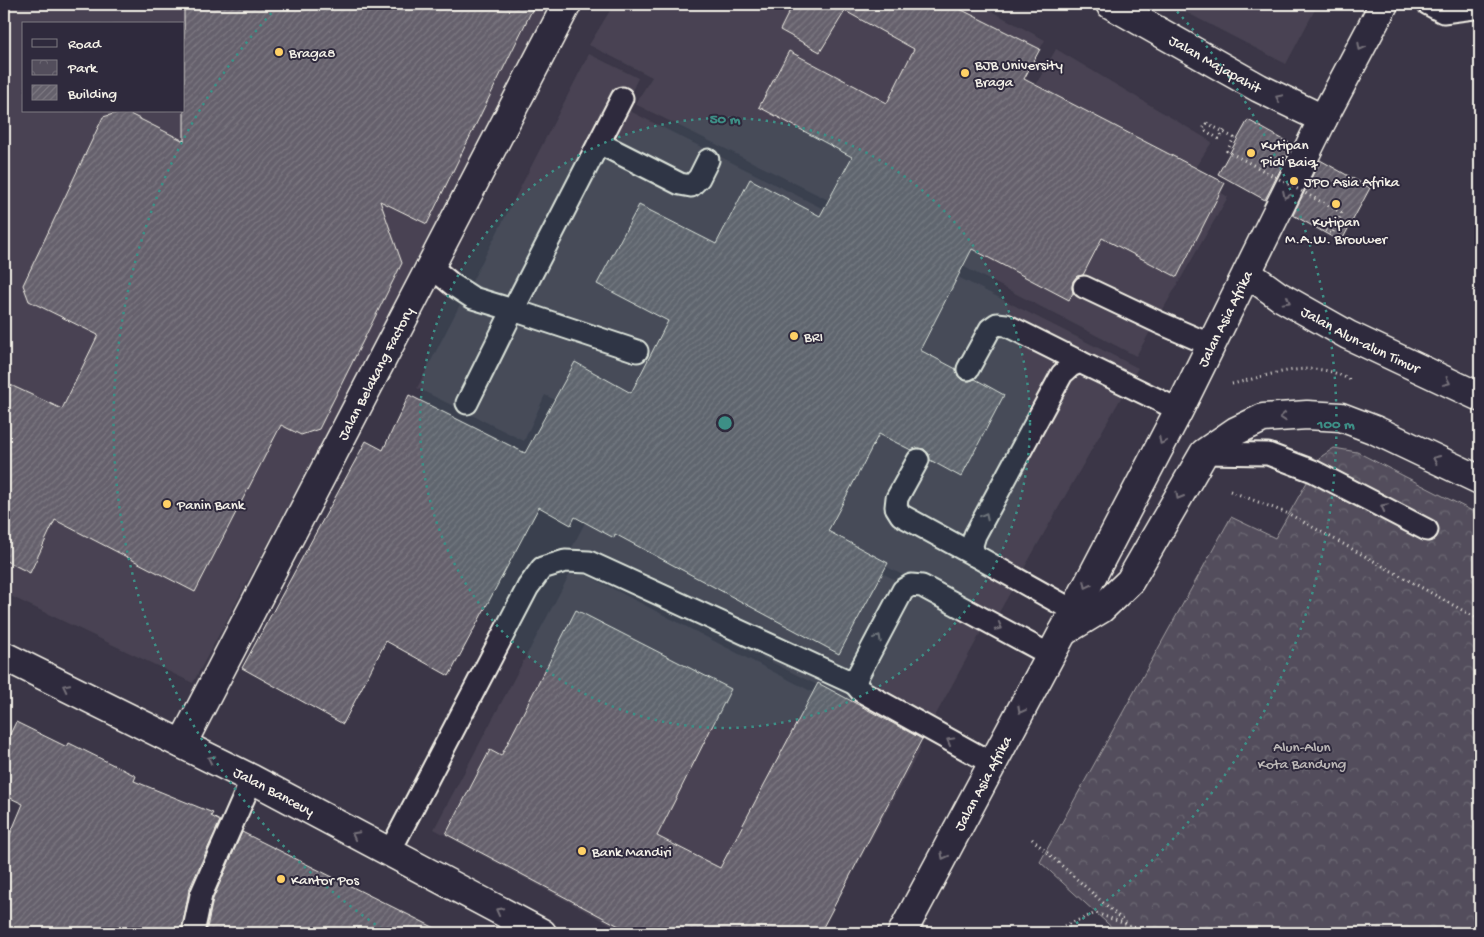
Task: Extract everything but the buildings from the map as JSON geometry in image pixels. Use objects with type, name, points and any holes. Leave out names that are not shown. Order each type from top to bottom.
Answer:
[{"type":"street","name":"Jalan Belakang Factory","points":[[182,744],[567,4]]},
{"type":"street","name":"Jalan Majapahit","points":[[1110,4],[1259,88],[1322,119]]},
{"type":"street","name":"Jalan Asia Afrika","points":[[902,933],[1178,410],[1322,119],[1384,4]]},
{"type":"street","name":"Jalan Alun-alun Timur","points":[[1247,273],[1279,296],[1348,335],[1480,397]]},
{"type":"street","points":[[1062,633],[1101,609],[1130,581],[1204,453],[1236,431],[1263,418],[1307,415],[1341,417],[1375,430],[1480,480]]},
{"type":"street","name":"Jalan Banceuy","points":[[4,656],[252,779],[542,933]]},
{"type":"lane","points":[[1428,4],[1443,12],[1474,8],[1480,4]]},
{"type":"lane","points":[[467,403],[622,98]]},
{"type":"lane","points":[[599,143],[680,184],[690,186],[699,178],[708,160]]},
{"type":"lane","points":[[430,266],[453,285],[473,298],[637,351]]},
{"type":"lane","points":[[1084,287],[1211,345]]},
{"type":"lane","points":[[968,369],[990,329],[997,324],[1006,325],[1178,410]]},
{"type":"lane","points":[[974,555],[972,545],[975,535],[1057,383],[1062,374],[1071,366],[1080,362]]},
{"type":"lane","points":[[1204,453],[1268,454],[1314,471],[1427,530]]},
{"type":"lane","points":[[918,460],[897,498],[896,507],[901,515],[974,555],[1062,633]]},
{"type":"lane","points":[[389,853],[528,587],[542,568],[566,561],[589,562],[855,684],[861,691],[992,764]]},
{"type":"lane","points":[[855,684],[903,590],[911,585],[922,586],[1062,633]]},
{"type":"lane","points":[[193,933],[200,895],[252,779]]},
{"type":"path","points":[[1225,129],[1220,139],[1203,129],[1207,123],[1234,138],[1227,151],[1342,213],[1332,234],[1321,228]]},
{"type":"path","points":[[1230,491],[1289,514],[1480,620]]},
{"type":"path","points":[[1032,839],[1136,933]]},
{"type":"path","points":[[1057,933],[1064,926],[1096,913],[1128,925]]},
{"type":"shaded area","points":[[4,4],[558,4],[193,683],[4,593]]},
{"type":"shaded area","points":[[614,4],[978,4],[1045,40],[929,250],[635,104],[652,77],[589,45]]},
{"type":"shaded area","points":[[1170,4],[1318,4],[1286,64]]},
{"type":"shaded area","points":[[1056,49],[1212,142],[1191,174],[1228,197],[1136,356],[941,255]]},
{"type":"shaded area","points":[[589,54],[638,78],[624,108],[1138,368],[994,621],[545,395],[524,441],[417,388]]},
{"type":"shaded area","points":[[626,444],[985,625],[923,738],[566,559]]},
{"type":"shaded area","points":[[573,568],[921,748],[820,933],[626,933],[434,829]]},
{"type":"green space","name":"Alun-Alun Kota Bandung","points":[[1334,448],[1357,452],[1480,515],[1480,933],[1118,933],[1040,862],[1231,517],[1275,538],[1322,456]]},
{"type":"place","name":"Braga8","points":[[279,52]]},
{"type":"place","name":"BJB University Braga","points":[[965,73]]},
{"type":"place","name":"Kutipan Pidi Baiq","points":[[1251,153]]},
{"type":"place","name":"JPO Asia Afrika","points":[[1294,181]]},
{"type":"place","name":"Kutipan M.A.W. Brouwer","points":[[1336,204]]},
{"type":"place","name":"BRI","points":[[794,336]]},
{"type":"place","name":"Panin Bank","points":[[167,504]]},
{"type":"place","name":"Bank Mandiri","points":[[582,851]]},
{"type":"place","name":"Kantor Pos","points":[[281,879]]}]
